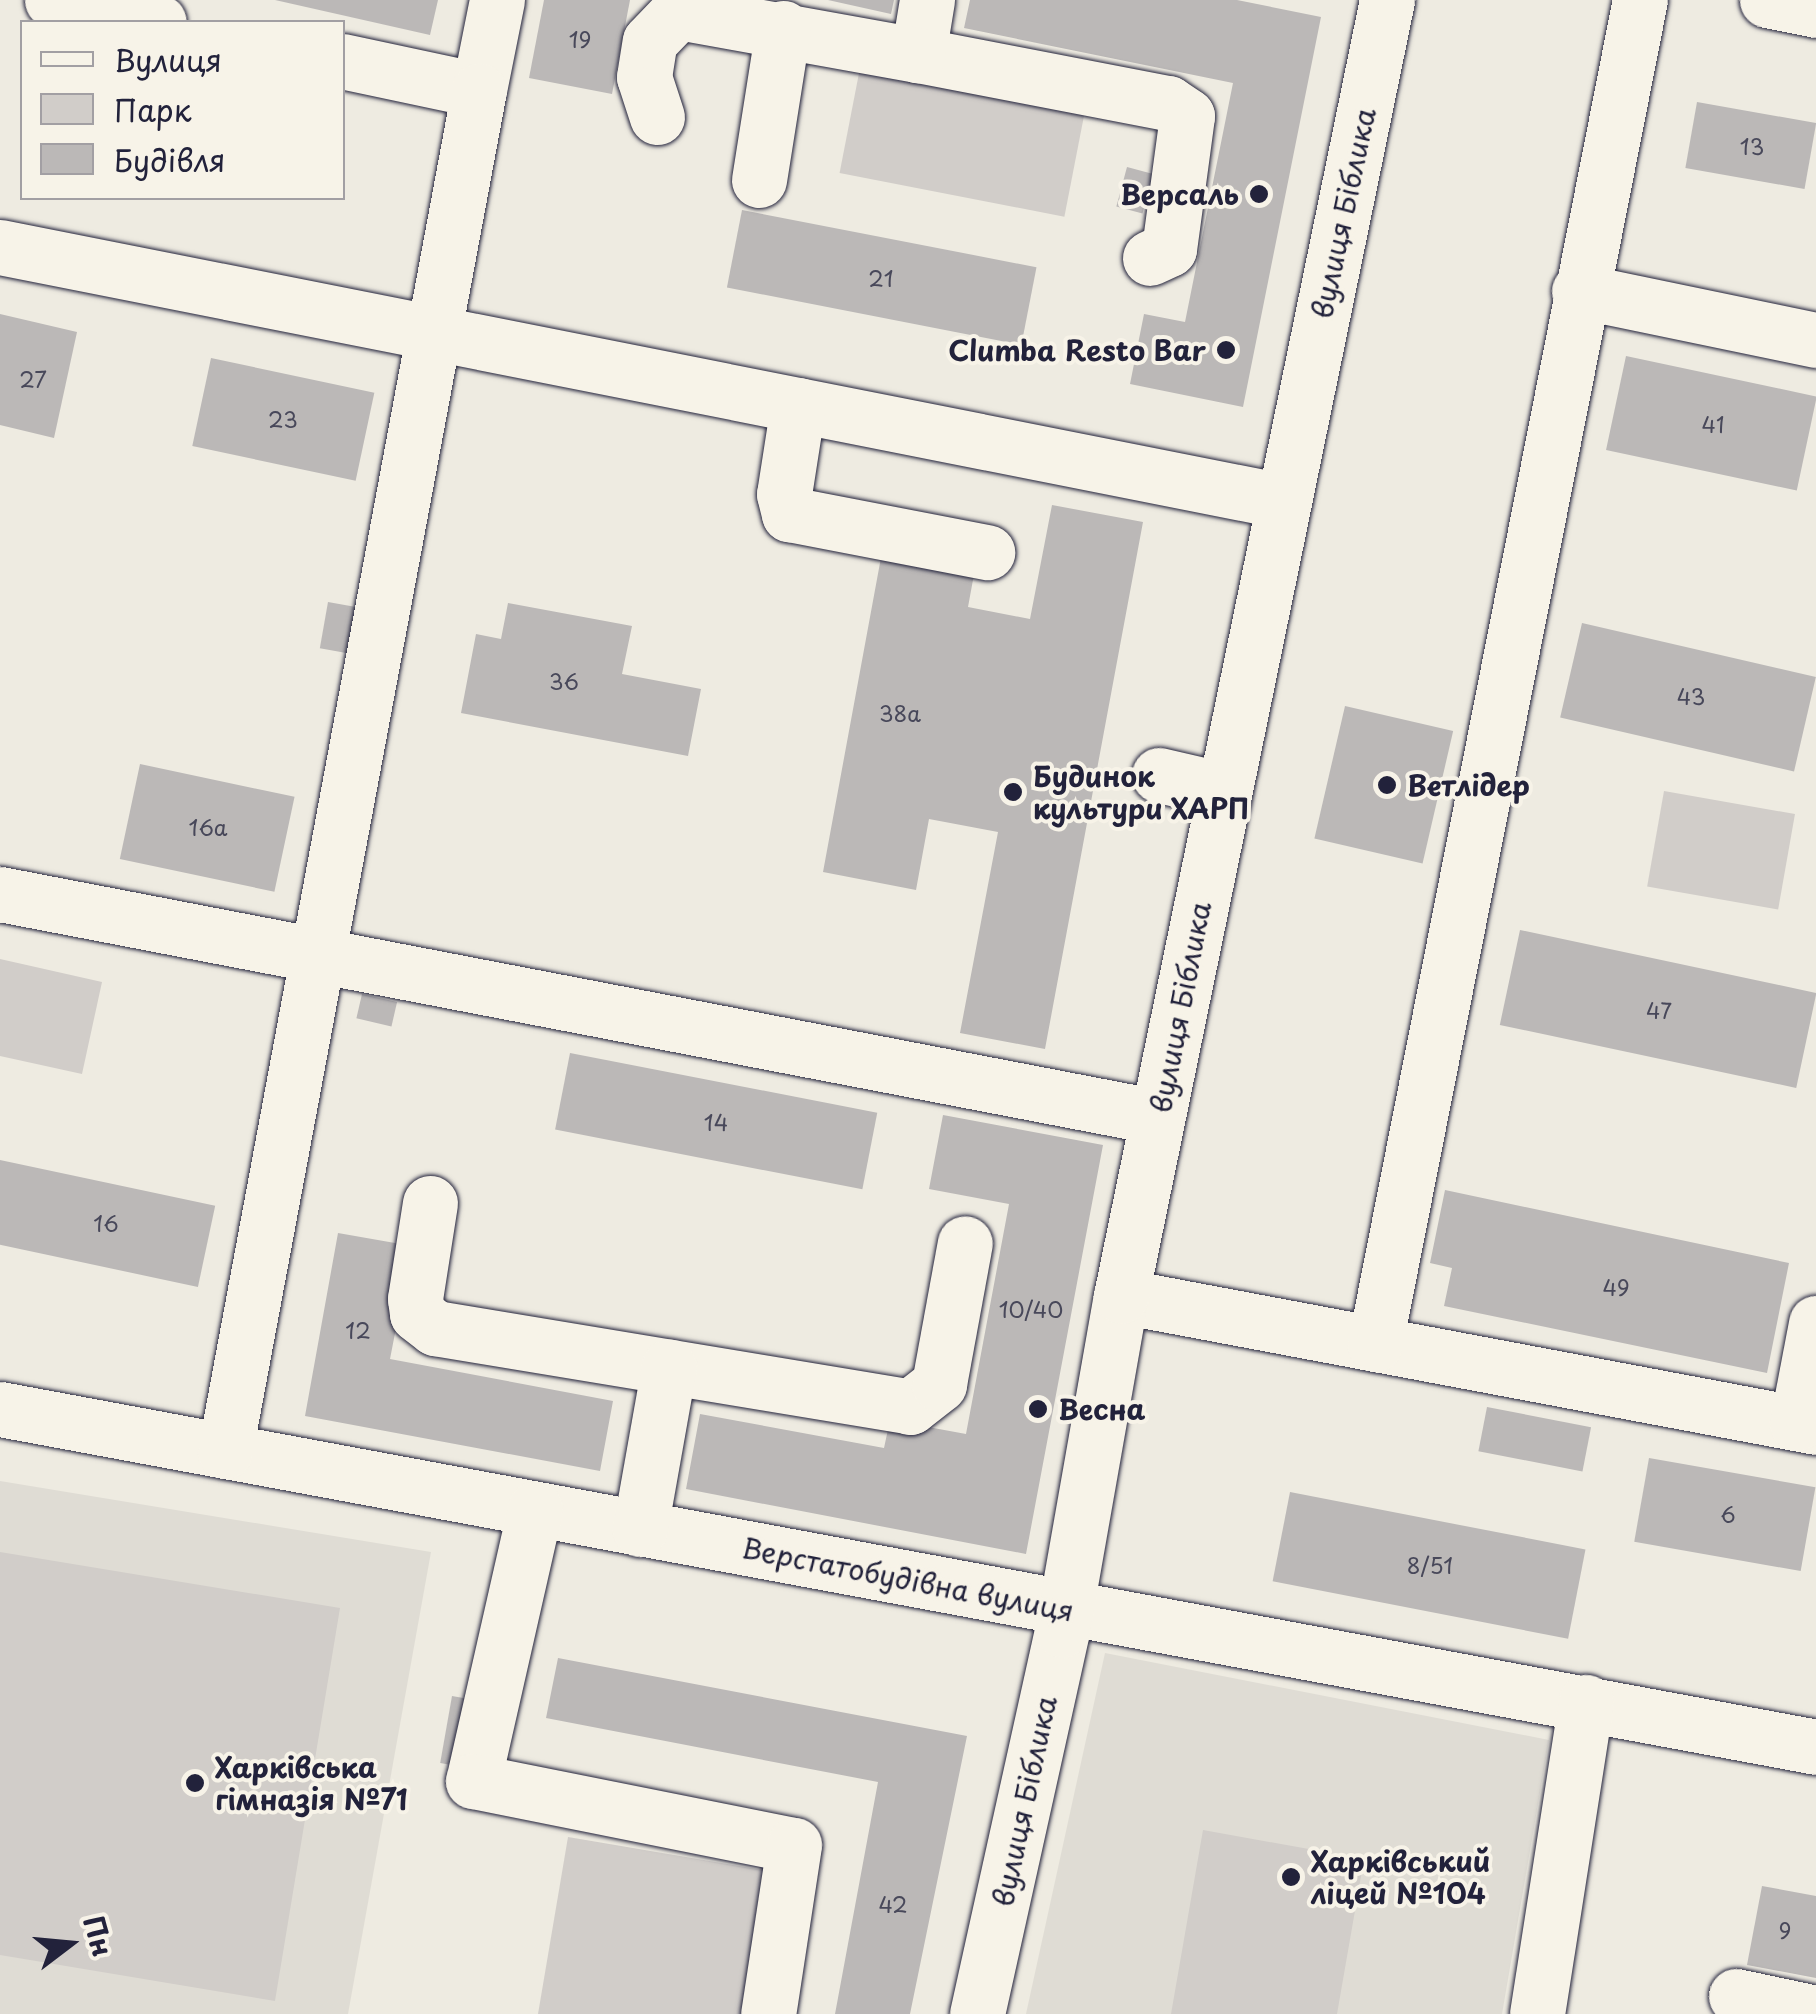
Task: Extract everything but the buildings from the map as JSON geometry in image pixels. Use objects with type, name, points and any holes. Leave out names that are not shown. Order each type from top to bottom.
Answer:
[{"type":"street","points":[[52,0],[148,20]]},
{"type":"street","points":[[225,1451],[497,0]]},
{"type":"street","points":[[918,55],[928,0]]},
{"type":"street","name":"вулиця Біблика","points":[[977,2014],[1066,1609],[1121,1296],[1387,0]]},
{"type":"street","points":[[1376,1344],[1579,291],[1640,0]]},
{"type":"street","points":[[1767,0],[1816,10]]},
{"type":"street","points":[[657,117],[644,77],[650,40],[663,21],[694,10],[1180,108],[1190,131],[1170,250],[1150,258]]},
{"type":"street","points":[[759,180],[783,28]]},
{"type":"street","points":[[345,62],[479,90]]},
{"type":"street","points":[[0,247],[1283,501]]},
{"type":"street","points":[[1579,291],[1816,340]]},
{"type":"street","points":[[798,405],[784,494],[789,514],[987,552]]},
{"type":"street","points":[[1159,775],[1224,790]]},
{"type":"street","points":[[0,894],[1158,1117]]},
{"type":"street","points":[[430,1202],[414,1299],[425,1323],[669,1367],[924,1403],[940,1384],[966,1242]]},
{"type":"street","points":[[1121,1296],[1806,1425],[1816,1322]]},
{"type":"street","points":[[640,1529],[669,1367]]},
{"type":"street","name":"Верстатобудівна вулиця","points":[[0,1408],[1816,1747]]},
{"type":"street","points":[[535,1509],[473,1782],[794,1845],[768,2014]]},
{"type":"street","points":[[1538,2014],[1586,1702]]},
{"type":"street","points":[[1736,1996],[1816,2013]]},
{"type":"shaded area","name":"Харківська гімназія №71","points":[[0,1481],[431,1552],[348,2014],[0,2014]]},
{"type":"shaded area","name":"Харківський ліцей №104","points":[[1105,1653],[1549,1740],[1502,2014],[1026,2014]]},
{"type":"green space","points":[[860,68],[1085,112],[1064,217],[840,173]]},
{"type":"green space","points":[[1664,791],[1795,814],[1778,910],[1647,887]]},
{"type":"green space","points":[[0,959],[102,982],[82,1074],[0,1056]]},
{"type":"green space","name":"Харківська гімназія №71","points":[[0,1552],[340,1608],[275,2001],[0,1955]]},
{"type":"green space","points":[[1203,1830],[1364,1859],[1337,2014],[1171,2014]]},
{"type":"green space","points":[[568,1837],[768,1871],[743,2014],[538,2014]]},
{"type":"place","name":"Версаль","points":[[1259,194]]},
{"type":"place","name":"Clumba Resto Bar","points":[[1226,350]]},
{"type":"place","name":"Ветлідер","points":[[1387,785]]},
{"type":"place","name":"Будинок культури ХАРП","points":[[1013,792]]},
{"type":"place","name":"Весна","points":[[1038,1409]]},
{"type":"place","name":"Харківська гімназія №71","points":[[195,1783]]},
{"type":"place","name":"Харківський ліцей №104","points":[[1291,1877]]}]
